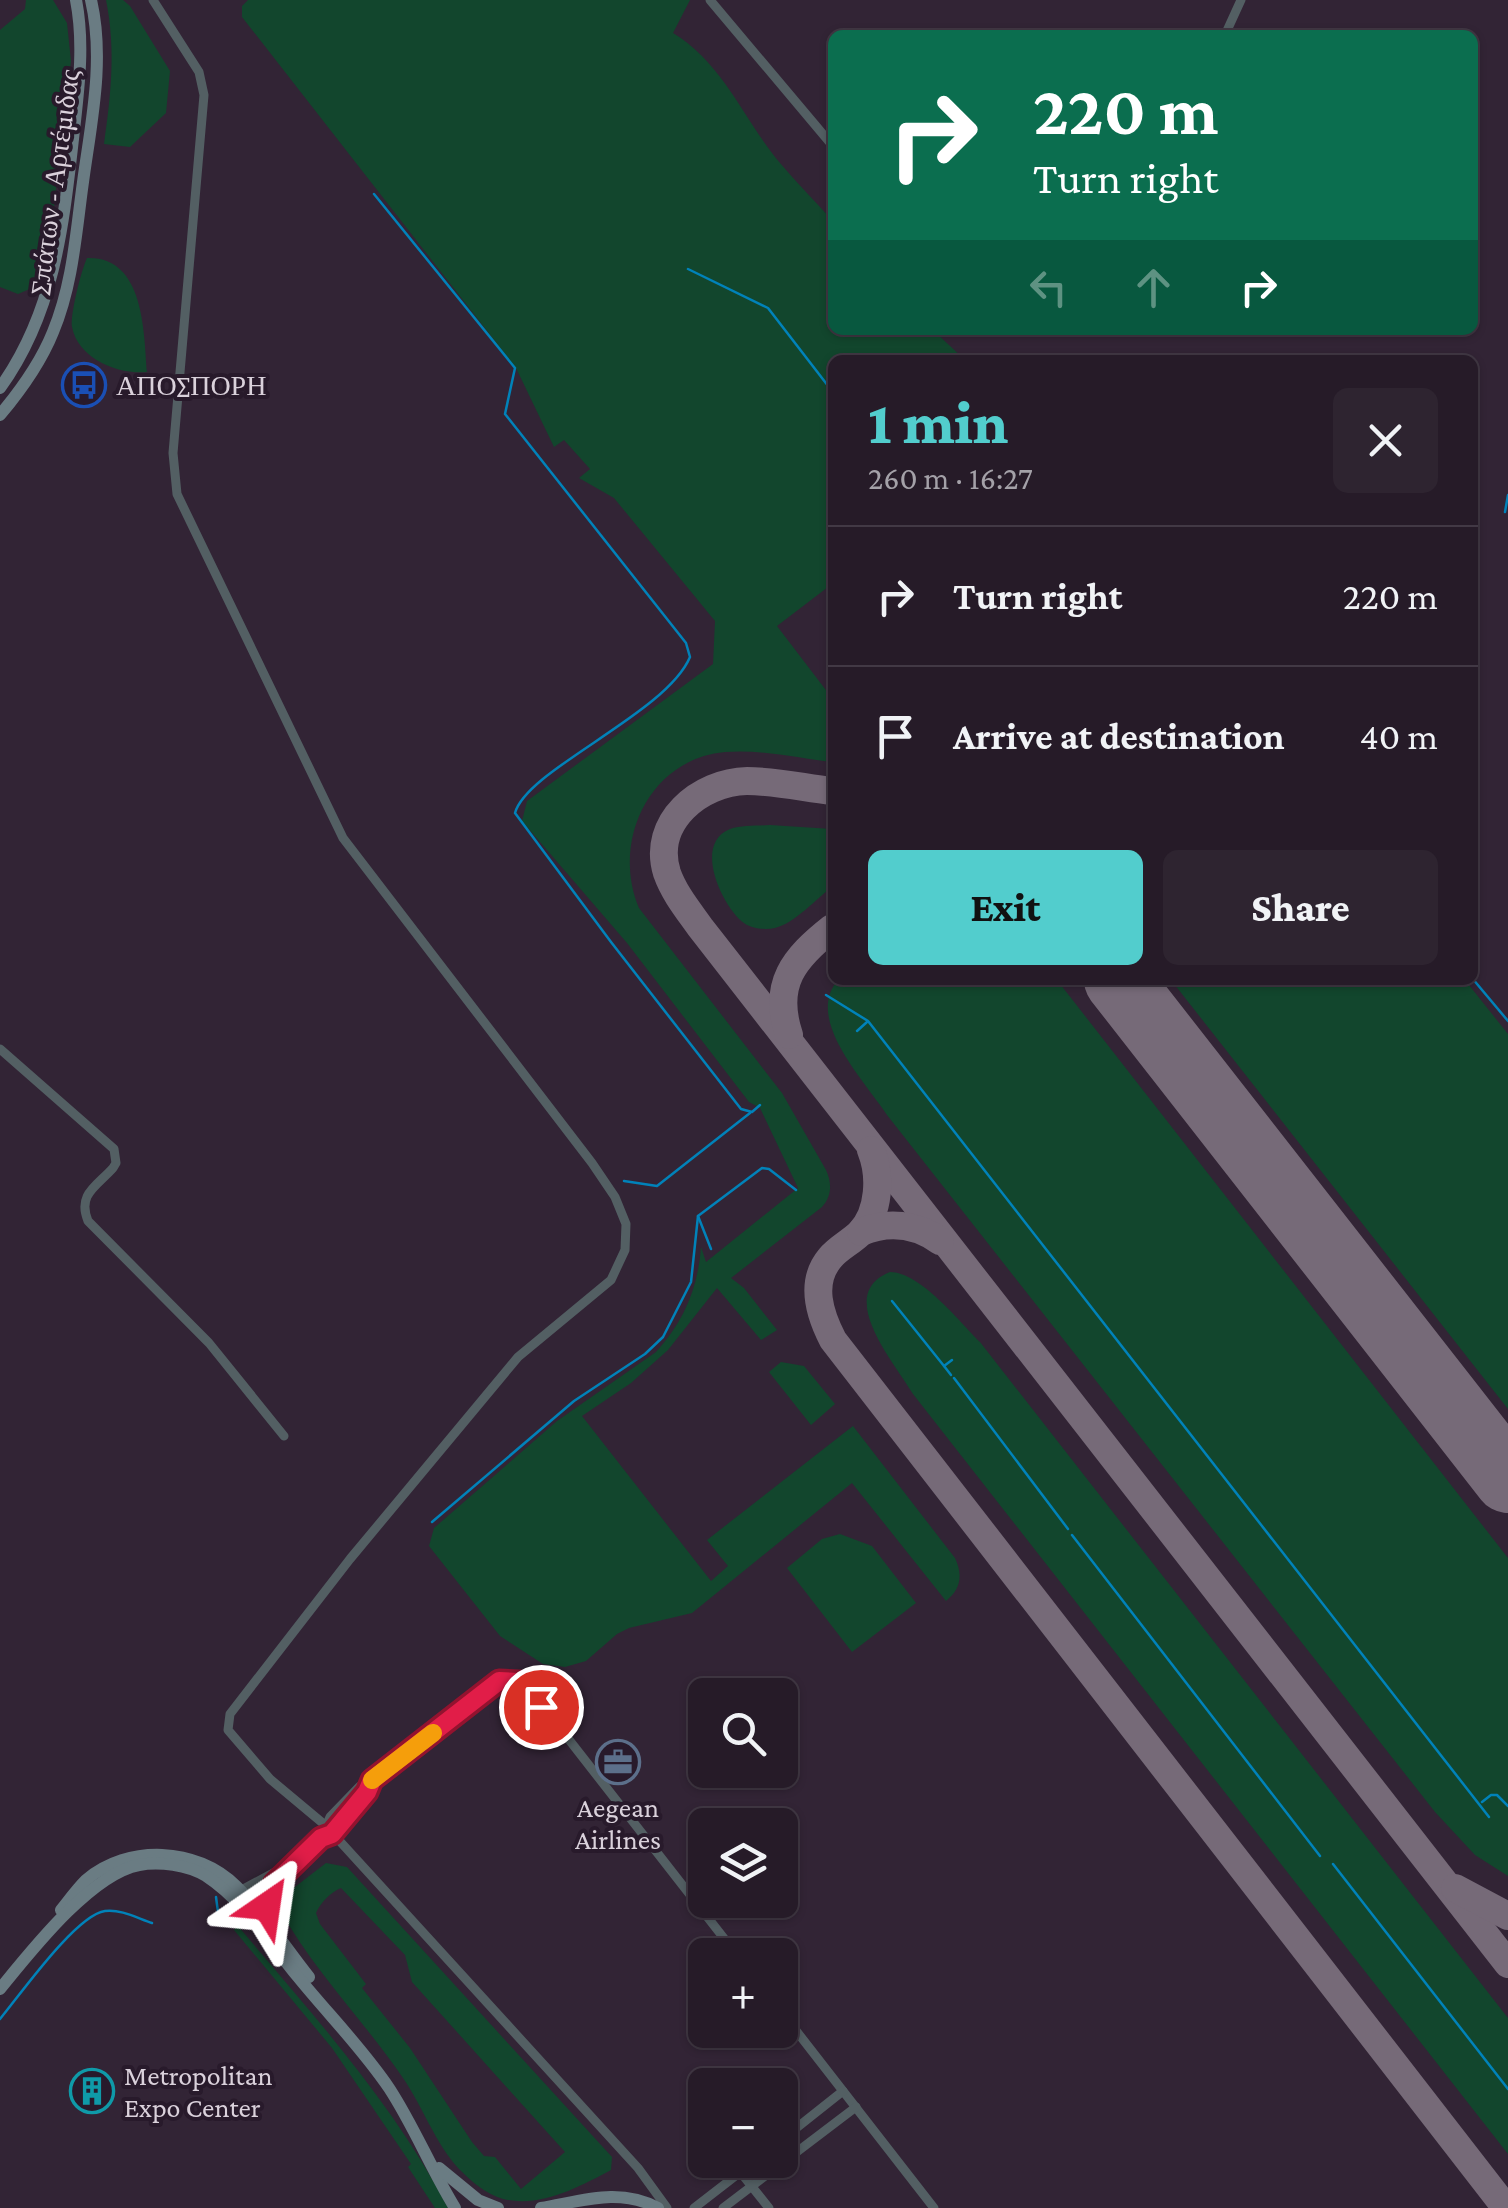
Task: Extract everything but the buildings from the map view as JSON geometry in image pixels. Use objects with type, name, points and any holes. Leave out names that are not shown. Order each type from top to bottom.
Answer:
[{"type":"street","name":"Σπάτων - Αρτέμιδας","points":[[0,388],[39,318],[62,236],[80,75],[81,32],[76,0]]},
{"type":"street","name":"Σπάτων - Αρτέμιδας","points":[[0,415],[26,382],[53,333],[71,270],[96,85],[91,0]]},
{"type":"street","points":[[152,0],[200,72],[204,94],[172,453],[176,494],[342,838],[592,1163],[615,1197],[626,1224],[625,1250],[611,1280],[518,1357],[350,1559],[230,1714],[228,1730],[270,1779],[329,1830],[638,2168],[667,2208]]},
{"type":"street","points":[[710,0],[828,140]]},
{"type":"street","points":[[1227,30],[1242,0]]},
{"type":"street","points":[[0,1048],[114,1149],[114,1168],[86,1195],[88,1221],[210,1343],[284,1436]]},
{"type":"street","points":[[239,1897],[274,1884],[329,1830],[360,1786],[499,1681],[519,1682],[563,1732],[724,1938]]},
{"type":"street","points":[[0,1989],[86,1881],[123,1860],[157,1854],[213,1868],[274,1932],[346,2031]]},
{"type":"street","points":[[239,1897],[299,1858]]},
{"type":"street","points":[[274,1884],[267,1906],[274,1932]]},
{"type":"street","points":[[239,1897],[390,2090],[455,2208]]},
{"type":"street","points":[[798,2033],[934,2208]]},
{"type":"street","points":[[798,2127],[843,2092]]},
{"type":"street","points":[[723,2208],[856,2108]]},
{"type":"street","points":[[425,2152],[452,2182],[498,2208]]},
{"type":"street","points":[[694,2208],[733,2178]]},
{"type":"street","points":[[745,2178],[769,2208]]},
{"type":"street","points":[[541,2208],[621,2196],[658,2208]]},
{"type":"street","points":[[568,2208],[582,2201]]},
{"type":"green space","points":[[26,0],[53,0],[67,23],[71,61],[52,225],[32,288],[18,294],[0,287],[0,30],[25,9]]},
{"type":"green space","points":[[106,0],[123,0],[130,6],[170,71],[166,113],[130,147],[104,144],[111,72]]},
{"type":"green space","points":[[248,0],[690,0],[673,33],[720,76],[780,163],[828,216],[828,335],[938,335],[960,355],[828,355],[828,587],[777,626],[828,693],[828,761],[752,752],[698,758],[657,787],[634,831],[630,857],[639,908],[782,1093],[826,1170],[828,1198],[822,1207],[731,1278],[744,1288],[777,1330],[761,1340],[717,1288],[668,1350],[631,1383],[582,1416],[711,1581],[728,1566],[707,1540],[853,1426],[955,1558],[959,1581],[946,1601],[852,1483],[692,1613],[629,1628],[586,1661],[565,1667],[543,1664],[500,1636],[429,1546],[434,1528],[557,1421],[656,1352],[688,1303],[701,1247],[706,1262],[798,1188],[760,1108],[749,1102],[627,943],[522,821],[527,801],[713,664],[715,621],[614,498],[579,478],[590,469],[564,440],[554,447],[516,368],[242,17],[242,6]]},
{"type":"green space","points":[[87,258],[106,261],[120,269],[130,282],[142,317],[147,372],[124,371],[101,363],[76,338],[73,313]]},
{"type":"green space","points":[[730,829],[828,829],[828,890],[775,928],[747,925],[728,904],[715,876],[713,848],[719,837]]},
{"type":"green space","points":[[835,985],[1061,985],[1508,1558],[1508,1876],[1475,1855],[1435,1812],[887,1115],[832,1031],[829,996]]},
{"type":"green space","points":[[1175,985],[1469,985],[1508,1034],[1508,1409]]},
{"type":"green space","points":[[890,1272],[902,1274],[926,1289],[980,1342],[1508,2018],[1508,2154],[913,1394],[873,1329],[868,1312],[867,1296],[874,1282]]},
{"type":"green space","points":[[781,1362],[804,1366],[835,1404],[811,1425],[769,1372]]},
{"type":"green space","points":[[840,1534],[872,1546],[916,1603],[852,1652],[787,1568],[822,1539]]},
{"type":"green space","points":[[326,1863],[347,1867],[612,2157],[611,2170],[559,2194],[531,2201],[497,2197],[469,2178],[443,2148],[403,2078],[293,1932],[280,1910],[291,1890]],"holes":[[[341,1888],[405,1955],[412,1982],[565,2152],[521,2189],[495,2157],[484,2156],[472,2142],[410,2048],[362,1988],[366,1984],[320,1924],[316,1913]]]},
{"type":"green space","points":[[238,1926],[378,2097],[448,2208],[435,2208],[408,2167],[411,2164],[332,2048],[234,1930]]},
{"type":"waterway","points":[[374,194],[515,368],[505,414],[686,643],[690,657],[676,678],[627,720],[544,778],[525,796],[515,813],[741,1109],[752,1112],[760,1105]]},
{"type":"waterway","points":[[688,269],[768,308],[828,386]]},
{"type":"waterway","points":[[1505,512],[1508,495]]},
{"type":"waterway","points":[[1478,985],[1508,1021]]},
{"type":"waterway","points":[[826,995],[868,1021],[1489,1817]]},
{"type":"waterway","points":[[857,1031],[867,1022]]},
{"type":"waterway","points":[[624,1181],[657,1186],[750,1113]]},
{"type":"waterway","points":[[711,1249],[698,1216],[762,1168],[796,1190]]},
{"type":"waterway","points":[[432,1522],[574,1401],[645,1354],[663,1337],[691,1282],[698,1216]]},
{"type":"waterway","points":[[892,1301],[944,1366]]},
{"type":"waterway","points":[[951,1375],[944,1366],[952,1360]]},
{"type":"waterway","points":[[954,1378],[1068,1529]]},
{"type":"waterway","points":[[1072,1535],[1320,1856]]},
{"type":"waterway","points":[[1482,1802],[1497,1795],[1508,1806]]},
{"type":"waterway","points":[[1333,1864],[1508,2089]]},
{"type":"waterway","points":[[216,1897],[223,1920]]},
{"type":"waterway","points":[[0,2019],[64,1941],[93,1916],[117,1911],[152,1923]]},
{"type":"taxiway","points":[[828,790],[747,781],[729,783],[697,797],[683,808],[666,837],[667,873],[677,894],[1508,1964]]},
{"type":"taxiway","points":[[789,1035],[784,1017],[785,987],[797,962],[828,932]]},
{"type":"taxiway","points":[[871,1150],[877,1182],[872,1215],[860,1233],[830,1258],[820,1278],[821,1310],[833,1340],[1506,2208]]},
{"type":"taxiway","points":[[861,1232],[881,1226],[902,1226],[940,1241]]},
{"type":"taxiway","points":[[1455,1888],[1508,1916]]},
{"type":"runway","points":[[1122,985],[1508,1479]]},
{"type":"slow traffic","points":[[372,1780],[433,1733]]},
{"type":"place","name":"ΑΠΟΣΠΟΡΗ","points":[[84,385]]},
{"type":"place","name":"Aegean Airlines","points":[[618,1762]]},
{"type":"place","name":"Metropolitan Expo Center","points":[[92,2091]]},
{"type":"route","points":[[267,1906],[274,1884],[321,1838],[332,1834],[367,1792],[372,1780],[499,1681],[519,1682],[541,1707]]}]
